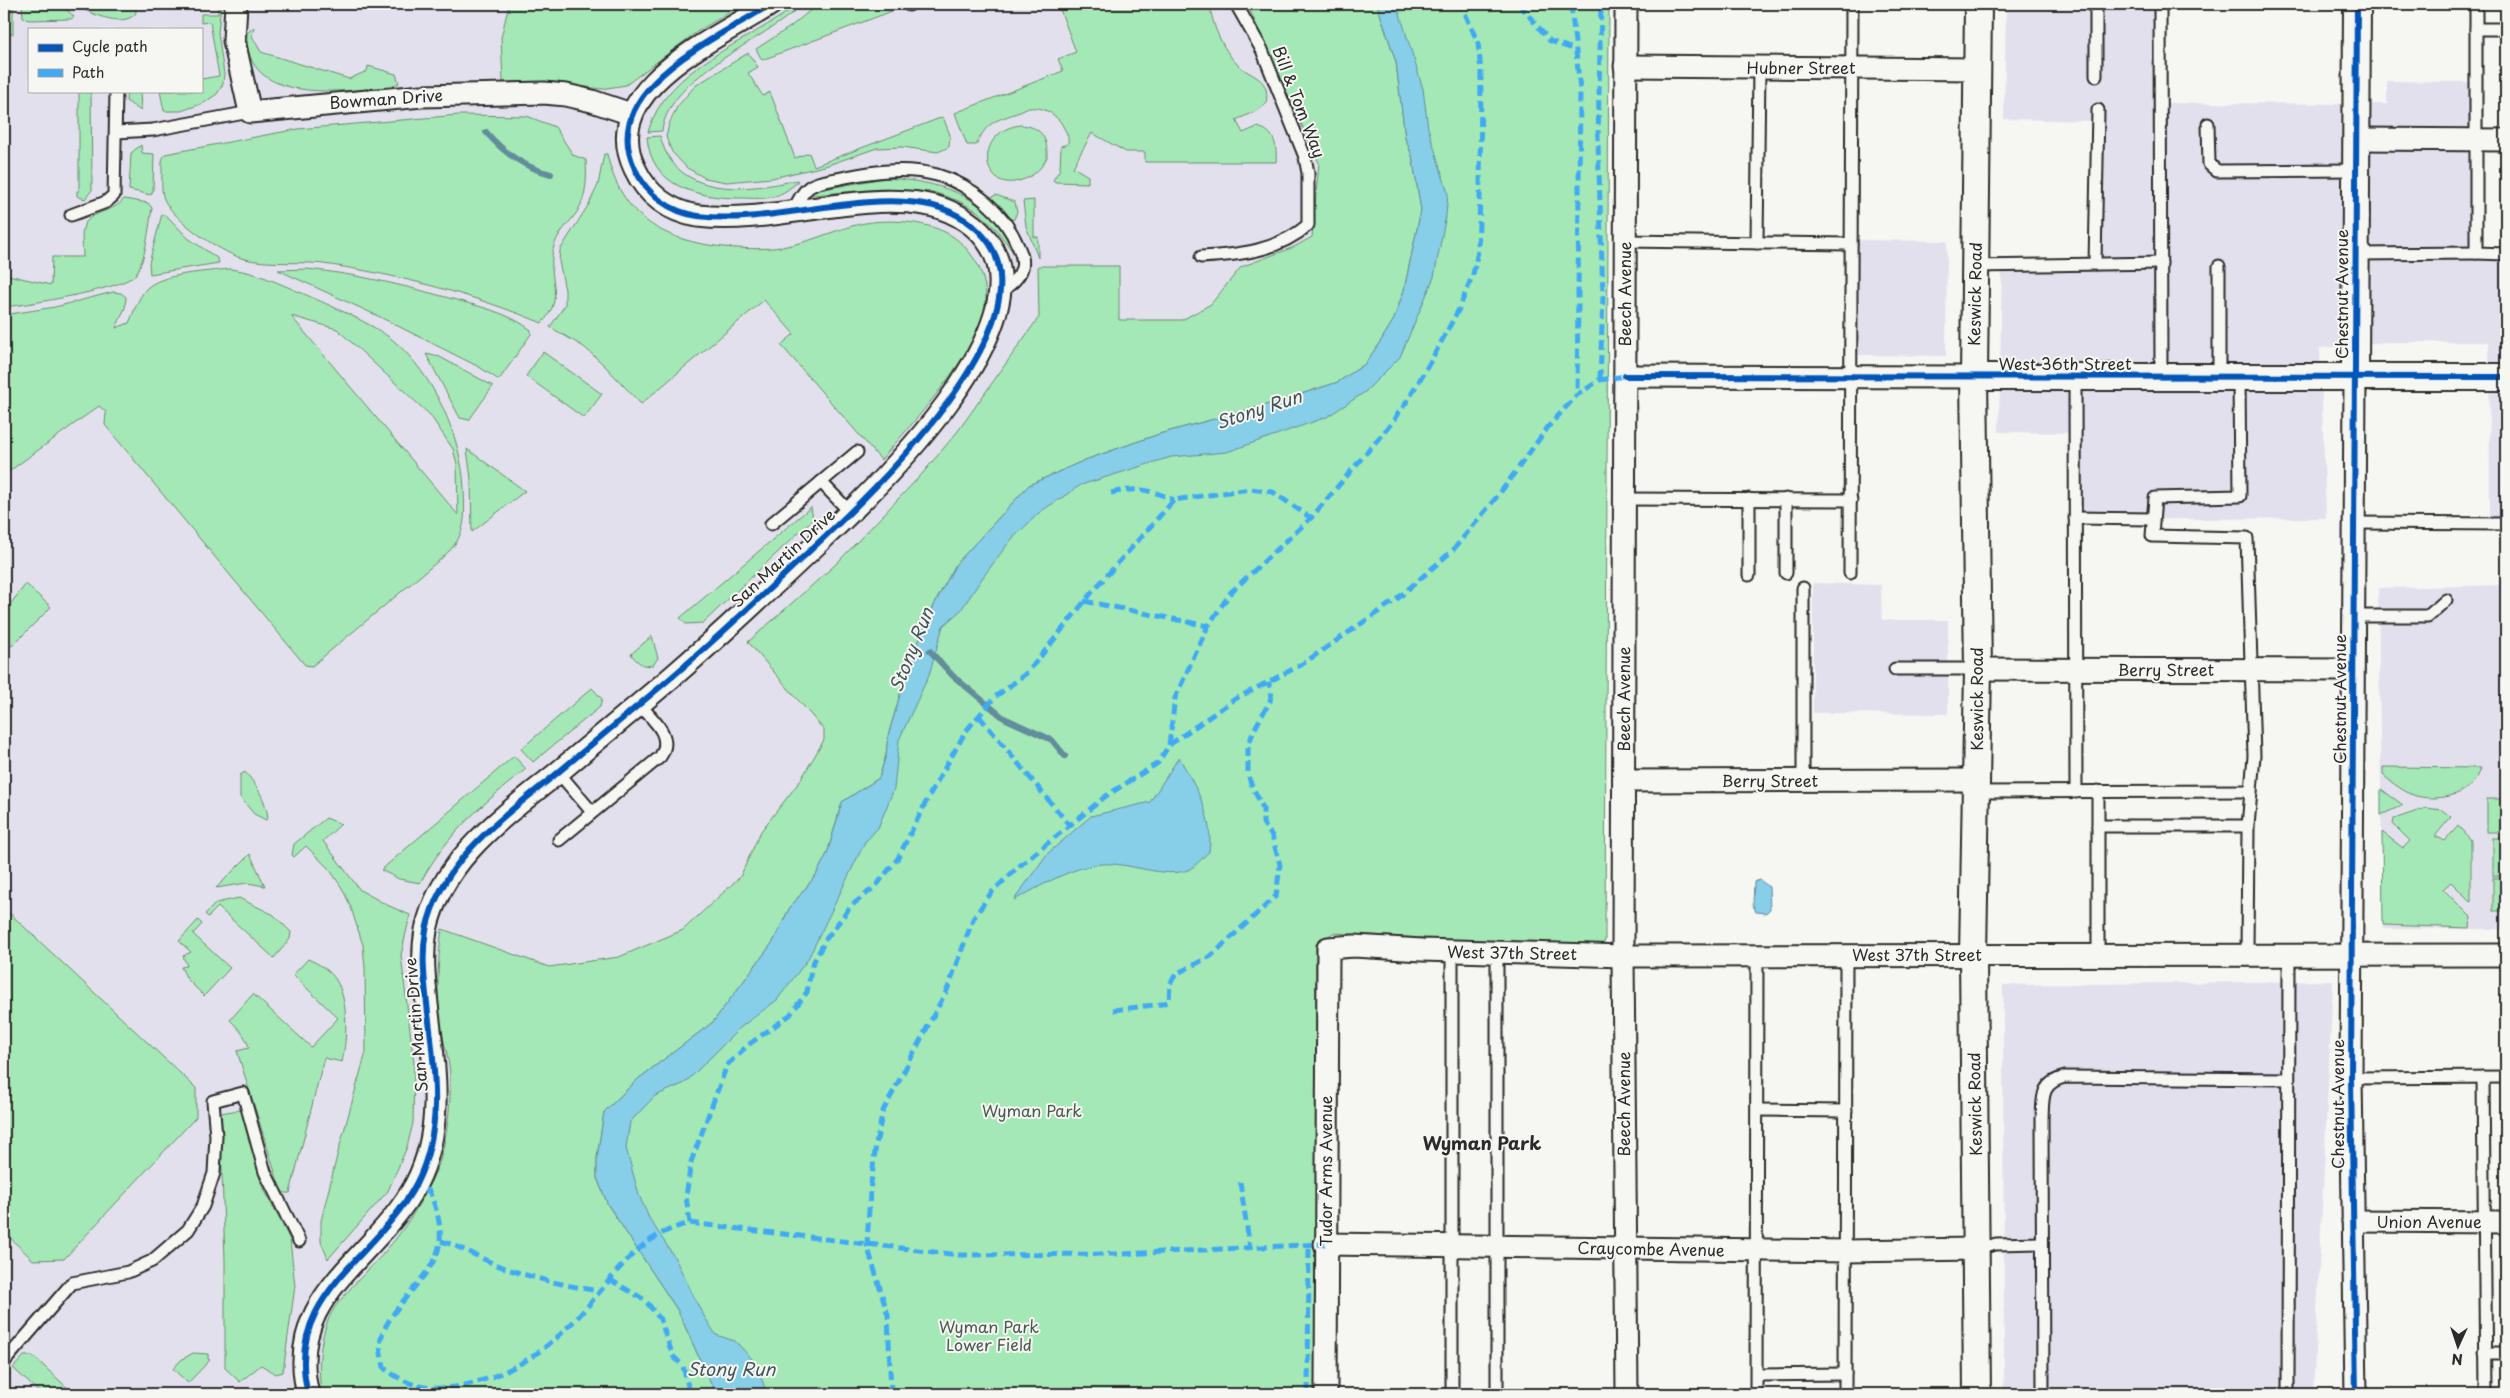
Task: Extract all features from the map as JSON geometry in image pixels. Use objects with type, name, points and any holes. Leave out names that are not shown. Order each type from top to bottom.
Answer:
[{"type":"street","points":[[236,4],[234,41],[250,112]]},
{"type":"street","name":"San Martin Drive","points":[[308,1394],[303,1358],[314,1316],[325,1294],[394,1219],[416,1185],[432,1137],[436,1107],[436,1078],[423,965],[427,928],[433,908],[446,882],[472,846],[494,824],[703,650],[851,513],[890,472],[962,381],[984,345],[996,314],[1000,268],[993,248],[975,227],[951,212],[923,204],[887,202],[793,212],[714,217],[688,214],[666,205],[646,188],[631,160],[628,135],[631,114],[644,93],[682,58],[772,4]]},
{"type":"street","name":"Beech Avenue","points":[[1626,4],[1623,956],[1627,1394]]},
{"type":"street","name":"Keswick Road","points":[[1977,1394],[1974,955],[1978,669],[1974,377],[1978,4]]},
{"type":"street","name":"Chestnut Avenue","points":[[2356,1394],[2351,1078],[2357,4]]},
{"type":"street","name":"Hubner Street","points":[[1625,66],[1976,69]]},
{"type":"street","name":"Bowman Drive","points":[[250,112],[422,96],[544,93],[566,95],[592,101],[631,114]]},
{"type":"street","points":[[2356,139],[2506,140]]},
{"type":"street","name":"West 36th Street","points":[[1625,376],[2506,377]]},
{"type":"street","name":"Berry Street","points":[[1978,669],[2354,670]]},
{"type":"street","name":"Berry Street","points":[[1624,781],[1802,780],[1977,786]]},
{"type":"street","name":"West 37th Street","points":[[1328,948],[1354,946],[1623,956],[2506,956]]},
{"type":"street","name":"Tudor Arms Avenue","points":[[1326,1394],[1325,1244],[1328,948]]},
{"type":"street","name":"Union Avenue","points":[[2352,1222],[2506,1222]]},
{"type":"street","name":"Craycombe Avenue","points":[[1325,1244],[1846,1251],[1976,1249]]},
{"type":"lane","name":"Bill & Tom Way","points":[[1201,257],[1237,255],[1267,248],[1298,233],[1308,225],[1308,173],[1305,158],[1262,50],[1236,4]]},
{"type":"lane","points":[[1850,573],[1852,4]]},
{"type":"lane","points":[[2096,4],[2096,76]]},
{"type":"lane","points":[[2160,4],[2161,377]]},
{"type":"lane","points":[[2476,4],[2476,254]]},
{"type":"lane","points":[[2476,29],[2506,29]]},
{"type":"lane","points":[[1757,243],[1759,67]]},
{"type":"lane","points":[[71,215],[106,202],[114,195],[116,92]]},
{"type":"lane","points":[[2095,264],[2098,110]]},
{"type":"lane","points":[[116,132],[154,130],[250,112]]},
{"type":"lane","points":[[2208,124],[2209,164],[2217,171],[2356,170]]},
{"type":"lane","points":[[793,212],[805,188],[814,184],[856,175],[884,170],[911,171],[936,175],[957,182],[992,207],[1006,224],[1020,251],[1023,266],[1018,277],[999,293]]},
{"type":"lane","points":[[1625,241],[1851,244]]},
{"type":"lane","points":[[2356,254],[2506,254]]},
{"type":"lane","points":[[1975,266],[2161,263]]},
{"type":"lane","points":[[2219,266],[2240,496],[2155,498],[2152,536],[2247,538],[2254,756],[2248,826],[2247,955]]},
{"type":"lane","points":[[2074,378],[2076,792]]},
{"type":"lane","points":[[771,524],[857,452]]},
{"type":"lane","points":[[821,482],[851,513]]},
{"type":"lane","points":[[1624,499],[1851,500]]},
{"type":"lane","points":[[1749,575],[1750,499]]},
{"type":"lane","points":[[1786,499],[1786,573]]},
{"type":"lane","points":[[2075,518],[2152,519]]},
{"type":"lane","points":[[2354,524],[2506,524]]},
{"type":"lane","points":[[1802,780],[1803,588]]},
{"type":"lane","points":[[2354,616],[2428,616],[2446,600]]},
{"type":"lane","points":[[1895,669],[1978,669]]},
{"type":"lane","points":[[559,840],[660,757],[665,750],[664,734],[639,704]]},
{"type":"lane","points":[[558,772],[592,812]]},
{"type":"lane","points":[[1977,786],[2076,792],[2251,791]]},
{"type":"lane","points":[[2098,791],[2098,955]]},
{"type":"lane","points":[[2098,826],[2248,826]]},
{"type":"lane","points":[[1452,951],[1452,1394]]},
{"type":"lane","points":[[1496,952],[1497,1394]]},
{"type":"lane","points":[[1845,1394],[1846,955]]},
{"type":"lane","points":[[2288,955],[2288,1394]]},
{"type":"lane","points":[[1756,1394],[1757,956]]},
{"type":"lane","points":[[2042,1394],[2042,1098],[2046,1087],[2054,1080],[2065,1077],[2288,1079]]},
{"type":"lane","points":[[2483,1077],[2486,1394]]},
{"type":"lane","points":[[2351,1078],[2506,1077]]},
{"type":"lane","points":[[4,1362],[72,1283],[128,1272],[152,1260],[188,1230],[203,1206],[214,1173],[216,1136],[213,1101],[243,1092],[265,1172],[300,1241]]},
{"type":"lane","points":[[1758,1110],[1846,1111]]},
{"type":"lane","points":[[1976,1249],[1996,1244],[2042,1243]]},
{"type":"lane","points":[[2485,1353],[2506,1353]]},
{"type":"lane","points":[[1756,1375],[1845,1374]]},
{"type":"shaded area","points":[[4,4],[1387,4],[1408,74],[739,1394],[20,1394],[4,1379]]},
{"type":"shaded area","points":[[2006,4],[2162,4],[2164,103],[2387,104],[2387,81],[2474,82],[2474,253],[2506,253],[2506,517],[2490,517],[2489,342],[2387,342],[2320,348],[2326,518],[2076,520],[2076,433],[1999,432],[2002,260],[2096,261],[2098,121],[2004,119]]},
{"type":"shaded area","points":[[1852,240],[1947,241],[1946,356],[1850,355]]},
{"type":"shaded area","points":[[1813,583],[1881,585],[1882,620],[1948,620],[1948,714],[1813,713]]},
{"type":"shaded area","points":[[2506,585],[2506,929],[2383,929],[2378,588]]},
{"type":"shaded area","points":[[2333,981],[2313,1394],[2004,1394],[2003,985]]},
{"type":"green space","points":[[4,4],[13,4],[13,34],[8,34],[8,9],[4,9]]},
{"type":"green space","points":[[22,4],[50,4],[63,8],[74,17],[71,19],[29,20],[23,18]]},
{"type":"green space","points":[[71,4],[135,4],[136,13],[130,18],[122,20],[104,18]]},
{"type":"green space","points":[[218,4],[221,4],[218,33],[224,74],[223,84],[217,94],[204,103],[181,111],[164,111],[160,92],[202,92],[202,79],[219,76],[210,22],[201,23],[201,14],[218,14]]},
{"type":"green space","points":[[509,4],[744,4],[698,31],[626,85],[601,89],[550,82],[503,82],[501,38]]},
{"type":"green space","points":[[798,4],[803,4],[766,32],[699,76],[668,111],[662,131],[648,132],[658,109],[673,89],[691,72]]},
{"type":"green space","points":[[818,4],[892,4],[895,10],[762,60],[756,49],[790,27]]},
{"type":"green space","points":[[1058,4],[1210,4],[1215,28],[1227,51],[1242,69],[1259,79],[1266,88],[1266,104],[1236,120],[1243,133],[1257,127],[1271,135],[1276,150],[1276,162],[1145,162],[1145,152],[1126,152],[1092,133],[1073,167],[1088,176],[1088,183],[1055,182],[1053,180],[1060,169],[1061,146],[1068,144],[1068,136],[1060,122],[1053,115],[1040,108],[1028,108],[994,122],[984,131],[976,145],[967,145],[955,113],[1063,71],[1058,59],[1076,52]]},
{"type":"green space","points":[[1247,4],[1377,4],[1396,62],[1405,138],[1412,155],[1421,210],[1404,290],[1394,319],[1365,364],[1338,382],[1280,401],[1159,434],[1085,460],[1029,485],[956,564],[936,601],[909,664],[888,736],[886,755],[879,778],[842,802],[827,854],[816,875],[789,909],[773,942],[713,1022],[638,1079],[604,1112],[597,1158],[597,1178],[608,1205],[678,1311],[711,1384],[720,1394],[322,1394],[319,1372],[321,1347],[323,1335],[332,1312],[406,1225],[431,1182],[443,1150],[448,1120],[450,1076],[438,1002],[438,970],[442,929],[549,967],[619,957],[683,930],[740,877],[761,831],[800,781],[824,740],[824,730],[748,642],[836,564],[922,474],[958,431],[1039,317],[1038,266],[1119,266],[1119,320],[1182,320],[1211,304],[1241,267],[1294,247],[1312,237],[1319,163]]},
{"type":"green space","name":"Wyman Park","points":[[1387,4],[1609,4],[1605,941],[1599,948],[1333,933],[1316,944],[1315,1394],[739,1394],[622,1205],[620,1117],[720,1026],[869,808],[935,625],[1056,485],[1311,409],[1384,357],[1437,211]]},
{"type":"green space","points":[[254,27],[252,36],[261,52],[349,79],[367,71],[368,66],[396,74],[399,83],[390,87],[323,91],[299,89],[278,83],[261,73],[250,56],[247,33]]},
{"type":"green space","points":[[748,53],[758,67],[748,73],[763,96],[770,92],[795,158],[809,153],[814,166],[943,117],[950,135],[949,147],[938,152],[902,147],[877,148],[825,166],[772,178],[726,182],[705,178],[687,168],[672,152],[666,137],[669,124],[677,107],[695,86]]},
{"type":"green space","points":[[79,92],[91,93],[92,190],[85,199],[77,196],[77,191],[79,191]]},
{"type":"green space","points":[[127,92],[140,92],[141,111],[126,101]]},
{"type":"green space","points":[[459,115],[527,116],[555,127],[573,155],[586,160],[583,200],[577,212],[560,234],[553,250],[553,305],[542,323],[465,295],[385,275],[320,264],[263,262],[241,258],[221,249],[198,234],[177,216],[163,196],[162,163],[165,154],[298,129]]},
{"type":"green space","points":[[1020,125],[1038,130],[1046,144],[1047,157],[1043,165],[1034,174],[1022,180],[1008,182],[997,179],[991,171],[988,160],[989,149],[995,138],[1005,130]]},
{"type":"green space","points":[[660,136],[668,157],[681,171],[697,181],[716,186],[736,188],[757,187],[797,180],[798,182],[781,194],[764,198],[708,196],[693,192],[667,178],[657,168],[650,154],[647,137]]},
{"type":"green space","points":[[141,145],[142,153],[154,154],[153,190],[151,195],[129,190],[131,153]]},
{"type":"green space","points":[[604,154],[607,154],[614,176],[634,210],[664,232],[702,244],[758,249],[776,248],[792,245],[852,226],[884,221],[921,224],[945,232],[964,246],[977,263],[982,276],[986,297],[983,316],[975,337],[945,383],[881,460],[781,345],[794,334],[764,300],[641,404],[584,347],[550,327],[565,305],[565,290],[559,261],[560,250],[589,204],[598,185]]},
{"type":"green space","points":[[884,178],[924,183],[943,188],[977,204],[992,217],[1004,233],[1013,252],[996,229],[977,211],[959,201],[933,192],[882,189],[811,195],[814,191]]},
{"type":"green space","points":[[996,195],[1015,202],[1017,212],[1014,219],[1012,220],[990,198]]},
{"type":"green space","points":[[124,199],[148,203],[152,208],[145,251],[136,274],[128,280],[95,291],[4,307],[4,274],[51,285],[52,257],[83,257],[82,236],[85,223],[95,215],[119,204]]},
{"type":"green space","points":[[1034,200],[1034,237],[1038,237],[1038,258],[1026,226],[1023,201]]},
{"type":"green space","points":[[162,214],[168,217],[188,238],[217,258],[219,263],[150,274],[149,263]]},
{"type":"green space","points":[[229,269],[258,275],[277,282],[351,315],[394,341],[422,371],[433,389],[452,429],[458,449],[462,469],[465,509],[463,526],[457,542],[443,557],[312,666],[305,665],[105,425],[106,412],[99,406],[4,475],[4,315],[55,307],[113,292],[121,293],[126,297],[125,308],[116,328],[129,323],[136,305],[146,289],[153,284],[173,276]],"holes":[[[291,316],[337,329],[430,415],[453,449],[457,464],[458,515]]]},
{"type":"green space","points":[[307,269],[379,280],[481,307],[502,314],[522,324],[531,330],[531,334],[499,380],[479,367],[378,316],[278,270]]},
{"type":"green space","points":[[543,352],[602,394],[584,418],[526,376]]},
{"type":"green space","points":[[426,354],[440,357],[493,386],[469,420],[460,418]]},
{"type":"green space","points":[[467,449],[525,491],[472,532],[471,479]]},
{"type":"green space","points":[[811,507],[813,519],[703,623],[686,624],[680,618]]},
{"type":"green space","points":[[26,584],[51,607],[12,646],[4,640],[4,612]]},
{"type":"green space","points":[[652,636],[658,658],[653,665],[643,665],[631,654]]},
{"type":"green space","points":[[592,688],[602,699],[600,707],[533,762],[521,749]]},
{"type":"green space","points":[[514,756],[526,769],[467,820],[442,849],[420,883],[399,879],[381,870]]},
{"type":"green space","points":[[2383,767],[2481,768],[2471,785],[2464,790],[2445,797],[2425,798],[2416,796],[2394,784],[2383,775]]},
{"type":"green space","points":[[245,772],[263,798],[268,817],[266,820],[254,814],[240,797],[240,775]]},
{"type":"green space","points":[[2381,789],[2403,805],[2381,815]]},
{"type":"green space","points":[[2487,799],[2506,799],[2506,832],[2487,832]]},
{"type":"green space","points":[[2426,808],[2442,810],[2451,817],[2435,836],[2445,841],[2458,826],[2471,840],[2471,902],[2451,882],[2443,889],[2471,917],[2470,928],[2383,925],[2382,832],[2403,848],[2410,841],[2393,824],[2394,819]]},
{"type":"green space","points":[[326,818],[341,824],[323,841],[360,890],[410,915],[401,955],[414,1064],[413,1123],[407,1147],[388,1191],[328,1259],[321,1242],[321,1221],[366,1052],[363,945],[350,905],[330,870],[306,846],[294,857],[292,855],[294,844]]},
{"type":"green space","points":[[2493,838],[2506,838],[2506,876],[2493,876]]},
{"type":"green space","points":[[250,854],[265,886],[247,883],[216,888]]},
{"type":"green space","points":[[2493,878],[2506,878],[2506,911],[2493,911]]},
{"type":"green space","points":[[239,898],[274,915],[291,932],[290,939],[274,958],[218,907],[208,917],[205,914],[216,903]]},
{"type":"green space","points":[[4,908],[196,1088],[196,1117],[64,1259],[33,1260],[4,1232]]},
{"type":"green space","points":[[198,920],[202,924],[193,934],[230,968],[204,996],[187,979],[181,967],[187,966],[183,956],[191,952],[179,941]]},
{"type":"green space","points":[[308,959],[331,973],[336,980],[345,1009],[345,1042],[342,1062],[324,1058],[290,1193],[284,1193],[280,1188],[237,1051],[249,1048],[248,1044],[242,1033],[230,1020],[253,994],[311,1047],[338,1018],[293,975]]},
{"type":"green space","points":[[239,1110],[242,1112],[261,1183],[290,1240],[295,1286],[283,1372],[276,1374],[261,1365],[240,1382],[225,1368],[225,1261],[220,1113]]},
{"type":"green space","points":[[193,1353],[208,1354],[208,1359],[210,1360],[188,1383],[173,1369],[181,1360]]},
{"type":"green space","points":[[24,1356],[33,1356],[74,1394],[41,1394],[13,1368]]},
{"type":"water","name":"Stony Run","points":[[1377,4],[1397,4],[1423,89],[1428,128],[1448,193],[1446,215],[1434,277],[1400,357],[1365,392],[1327,417],[1227,452],[1171,457],[1081,485],[1040,512],[1010,541],[961,610],[943,626],[929,675],[899,740],[894,789],[878,828],[865,842],[808,959],[777,1000],[741,1027],[685,1083],[655,1096],[630,1122],[626,1148],[639,1195],[649,1218],[675,1258],[701,1311],[716,1335],[735,1341],[756,1363],[767,1394],[720,1394],[711,1384],[678,1311],[608,1205],[597,1178],[597,1158],[604,1112],[638,1079],[713,1022],[773,942],[789,909],[816,875],[827,854],[842,802],[879,778],[886,755],[888,736],[909,664],[936,601],[956,564],[1029,485],[1085,460],[1159,434],[1280,401],[1338,382],[1365,364],[1394,319],[1404,290],[1421,210],[1412,155],[1405,138],[1396,62]]},
{"type":"water","points":[[1179,757],[1202,803],[1209,826],[1209,852],[1196,864],[1188,870],[1168,873],[1113,864],[1090,866],[1067,873],[1014,900],[1047,854],[1091,816],[1150,802]]},
{"type":"water","points":[[1760,880],[1769,887],[1770,909],[1766,913],[1756,912],[1753,905],[1754,882]]},
{"type":"waterway","points":[[486,132],[515,158],[532,168],[551,174]]},
{"type":"waterway","points":[[930,651],[953,676],[1004,718],[1052,740],[1065,756]]},
{"type":"marked path","points":[[1169,745],[1175,698],[1208,626],[1231,592],[1311,518],[1390,425],[1408,400],[1433,357],[1459,309],[1473,274],[1478,251],[1481,71],[1478,43],[1461,4]]},
{"type":"marked path","points":[[1519,4],[1550,41],[1576,50]]},
{"type":"marked path","points":[[1571,4],[1580,90],[1577,395]]},
{"type":"marked path","points":[[1600,380],[1603,297],[1598,140],[1601,4]]},
{"type":"marked path","points":[[891,1394],[888,1315],[867,1245],[870,1191],[876,1144],[883,1111],[948,988],[973,919],[991,893],[1017,868],[1106,796],[1158,763],[1169,745],[1235,699],[1301,665],[1397,599],[1453,550],[1500,493],[1548,427],[1577,395],[1600,380],[1625,376]]},
{"type":"marked path","points":[[690,1223],[686,1197],[691,1162],[727,1065],[748,1045],[790,1015],[807,992],[812,965],[826,939],[851,906],[876,886],[898,858],[930,794],[966,731],[995,697],[1028,672],[1093,591],[1174,500],[1250,489],[1273,492],[1311,518]]},
{"type":"marked path","points":[[1111,493],[1143,490],[1174,500]]},
{"type":"marked path","points":[[1084,601],[1208,626]]},
{"type":"marked path","points":[[1113,1010],[1162,1004],[1169,1001],[1170,984],[1176,974],[1211,956],[1276,896],[1280,865],[1272,836],[1263,823],[1263,808],[1248,774],[1248,746],[1254,730],[1270,701],[1272,692],[1268,682]]},
{"type":"marked path","points":[[979,716],[1070,826]]},
{"type":"marked path","points":[[1240,1182],[1250,1248]]},
{"type":"marked path","points":[[425,1190],[429,1191],[437,1213],[440,1231],[439,1246],[435,1259],[389,1321],[383,1332],[380,1351],[384,1368],[403,1380],[422,1387],[432,1388],[453,1387],[481,1381],[526,1360],[565,1330],[614,1274],[639,1249],[654,1238],[690,1223],[960,1255],[1121,1254],[1325,1244]]},
{"type":"marked path","points":[[441,1241],[522,1274],[598,1291]]},
{"type":"marked path","points":[[1308,1394],[1309,1245]]},
{"type":"marked path","points":[[609,1279],[645,1300],[660,1319],[673,1356],[683,1366],[690,1394]]},
{"type":"cycle path","points":[[308,1394],[304,1359],[309,1330],[321,1304],[338,1280],[399,1211],[416,1184],[425,1164],[431,1143],[434,1121],[435,1078],[425,982],[424,951],[426,930],[434,905],[445,882],[460,861],[495,824],[705,648],[818,543],[877,485],[948,402],[976,358],[995,314],[1000,274],[986,239],[966,221],[942,208],[897,201],[869,202],[725,218],[698,216],[678,211],[661,201],[646,187],[635,169],[628,140],[632,114],[647,90],[669,69],[695,50],[771,4]]},
{"type":"cycle path","points":[[2356,1394],[2351,1078],[2357,4]]},
{"type":"cycle path","points":[[1625,376],[2506,377]]},
{"type":"district","name":"Wyman Park","points":[[1482,1144]]},
{"type":"park label","name":"Wyman Park Lower Field","points":[[989,1336]]}]
